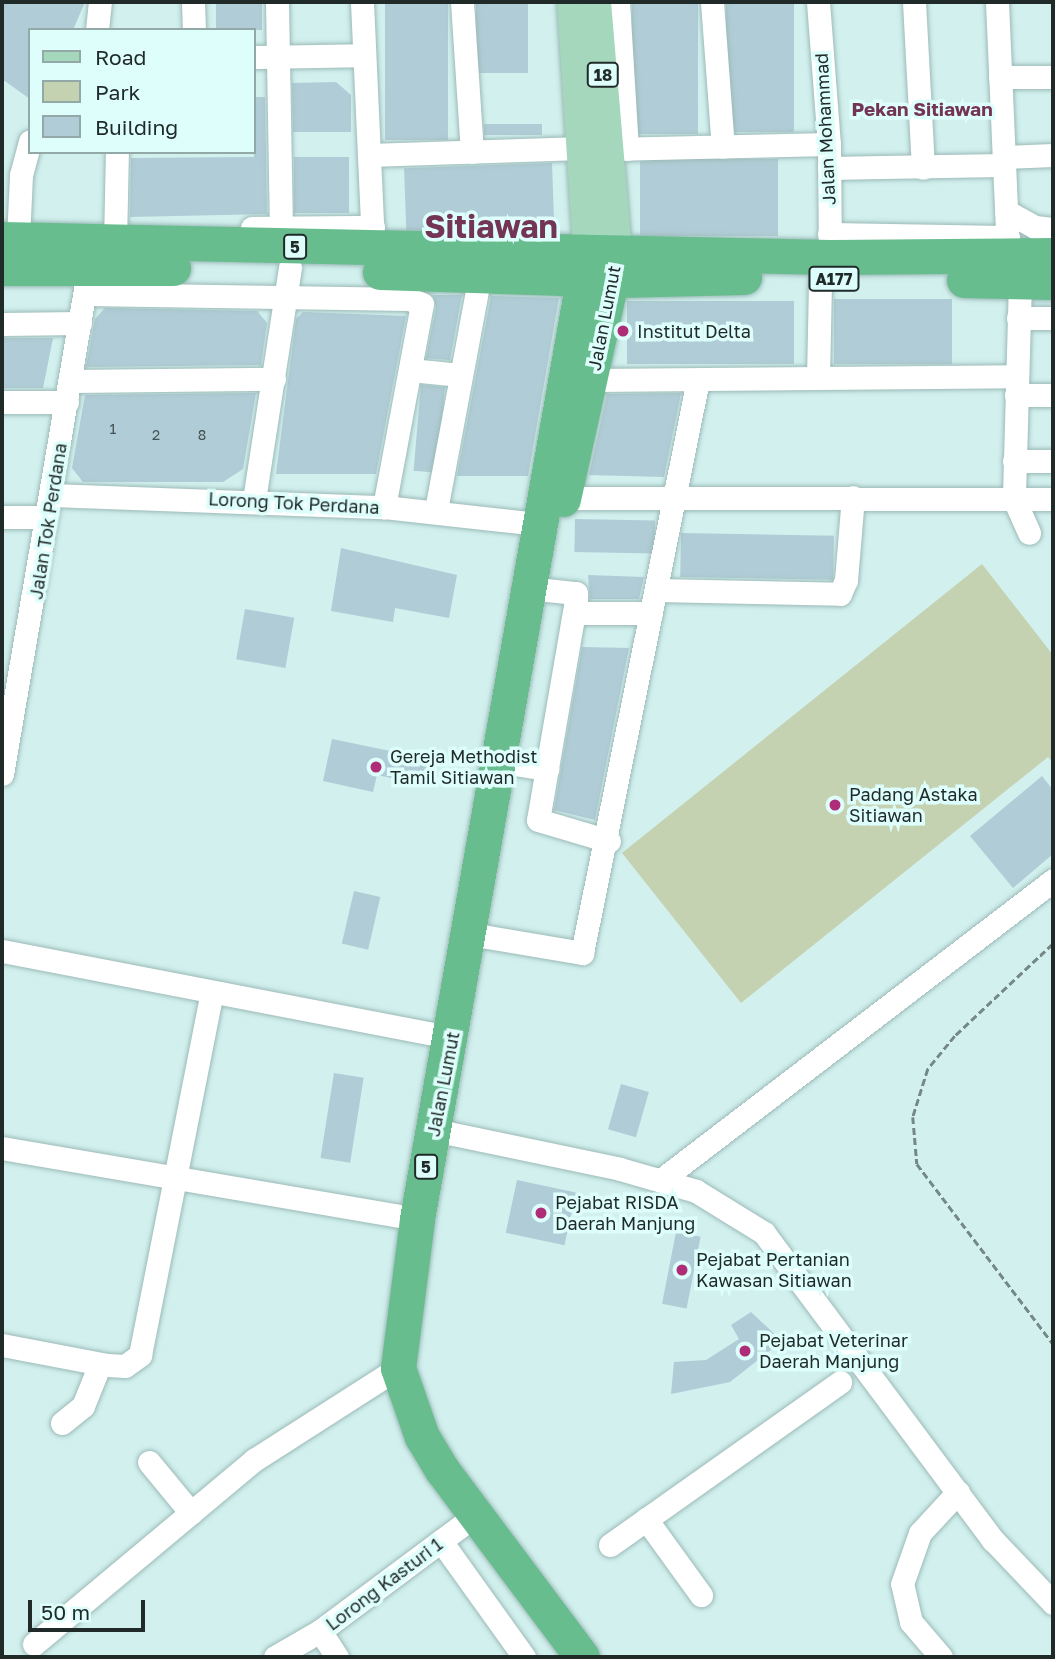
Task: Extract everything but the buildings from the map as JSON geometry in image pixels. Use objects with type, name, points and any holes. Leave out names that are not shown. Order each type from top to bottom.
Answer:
[{"type":"highway","name":"5","points":[[7,249],[115,236],[373,238],[601,266]]},
{"type":"highway","name":"5","points":[[7,249],[87,281],[288,283],[480,276],[601,266]]},
{"type":"highway","name":"A177","points":[[601,266],[826,257],[1022,264],[1053,256]]},
{"type":"highway","name":"Jalan Lumut","points":[[525,627],[564,498],[592,380],[601,266]]},
{"type":"highway","name":"Jalan Lumut","points":[[582,1657],[473,1517],[422,1437],[398,1368],[417,1219],[525,627],[537,524],[601,266]]},
{"type":"main road","name":"Jalan Lumut","points":[[572,2],[579,99],[611,135]]},
{"type":"main road","name":"Jalan Lumut","points":[[596,2],[611,135],[601,266]]},
{"type":"street","points":[[97,28],[100,2]]},
{"type":"street","points":[[193,2],[194,28]]},
{"type":"street","points":[[277,2],[281,228]]},
{"type":"street","points":[[117,154],[115,236],[281,228],[373,238],[362,2]]},
{"type":"street","points":[[462,2],[472,152]]},
{"type":"street","points":[[558,2],[566,94],[579,99]]},
{"type":"street","points":[[611,135],[618,2]]},
{"type":"street","points":[[712,2],[723,147]]},
{"type":"street","name":"Jalan Mohammad","points":[[818,2],[829,144],[826,257],[818,378]]},
{"type":"street","points":[[914,2],[923,168]]},
{"type":"street","points":[[997,2],[1006,211],[1022,264],[1018,318],[1014,499],[1029,533]]},
{"type":"street","points":[[256,57],[364,55]]},
{"type":"street","points":[[1000,77],[1053,77]]},
{"type":"street","points":[[369,156],[472,152],[611,135],[723,147],[829,144]]},
{"type":"street","points":[[7,249],[28,149]]},
{"type":"street","points":[[829,168],[923,168],[1053,155]]},
{"type":"street","points":[[1006,211],[1035,227],[1053,229]]},
{"type":"street","points":[[436,510],[480,276]]},
{"type":"street","name":"Jalan Tok Perdana","points":[[2,774],[87,281]]},
{"type":"street","points":[[254,500],[288,283],[422,304],[384,507]]},
{"type":"street","points":[[1018,318],[1053,318]]},
{"type":"street","points":[[2,324],[80,323]]},
{"type":"street","points":[[410,370],[461,375]]},
{"type":"street","points":[[592,380],[818,378],[1016,386],[1053,395]]},
{"type":"street","points":[[2,402],[69,391],[274,379]]},
{"type":"street","points":[[470,934],[582,953],[608,841],[698,380]]},
{"type":"street","points":[[1014,461],[1053,461]]},
{"type":"street","points":[[656,590],[840,594],[846,580],[853,497]]},
{"type":"street","points":[[564,498],[1053,499]]},
{"type":"street","name":"Lorong Tok Perdana","points":[[2,517],[49,506],[254,500],[436,510],[537,524]]},
{"type":"street","points":[[537,589],[576,593],[575,612],[538,820],[608,841]]},
{"type":"street","points":[[575,612],[652,613]]},
{"type":"street","points":[[501,762],[547,769]]},
{"type":"street","points":[[661,1180],[1053,880]]},
{"type":"street","points":[[2,951],[452,1038]]},
{"type":"street","points":[[2,1345],[100,1364],[125,1366],[144,1344],[212,992]]},
{"type":"street","points":[[434,1130],[661,1180],[696,1191],[764,1233],[958,1492],[1036,1590],[1053,1603]]},
{"type":"street","points":[[2,1149],[417,1219]]},
{"type":"street","points":[[62,1423],[83,1406],[100,1364]]},
{"type":"street","points":[[34,1644],[254,1460],[398,1368]]},
{"type":"street","points":[[610,1545],[840,1382]]},
{"type":"street","points":[[149,1462],[191,1513]]},
{"type":"street","points":[[940,1657],[911,1622],[901,1597],[915,1543],[958,1492]]},
{"type":"street","name":"Lorong Kasturi 1","points":[[337,1657],[320,1631],[473,1517]]},
{"type":"street","points":[[646,1519],[701,1595]]},
{"type":"street","points":[[441,1541],[524,1657]]},
{"type":"street","points":[[275,1657],[320,1631]]},
{"type":"path","points":[[1053,944],[955,1036],[928,1069],[913,1117],[917,1164],[1053,1344]]},
{"type":"green space","name":"Padang Astaka Sitiawan","points":[[982,564],[1053,655],[1053,763],[1048,757],[741,1003],[622,853]]},
{"type":"place","name":"Institut Delta","points":[[623,331]]},
{"type":"place","name":"Gereja Methodist Tamil Sitiawan","points":[[376,767]]},
{"type":"place","name":"Padang Astaka Sitiawan","points":[[835,805]]},
{"type":"place","name":"Pejabat RISDA Daerah Manjung","points":[[541,1213]]},
{"type":"place","name":"Pejabat Pertanian Kawasan Sitiawan","points":[[682,1270]]},
{"type":"place","name":"Pejabat Veterinar Daerah Manjung","points":[[745,1351]]},
{"type":"district","name":"Pekan Sitiawan","points":[[922,109]]},
{"type":"district","name":"Sitiawan","points":[[491,226]]}]
